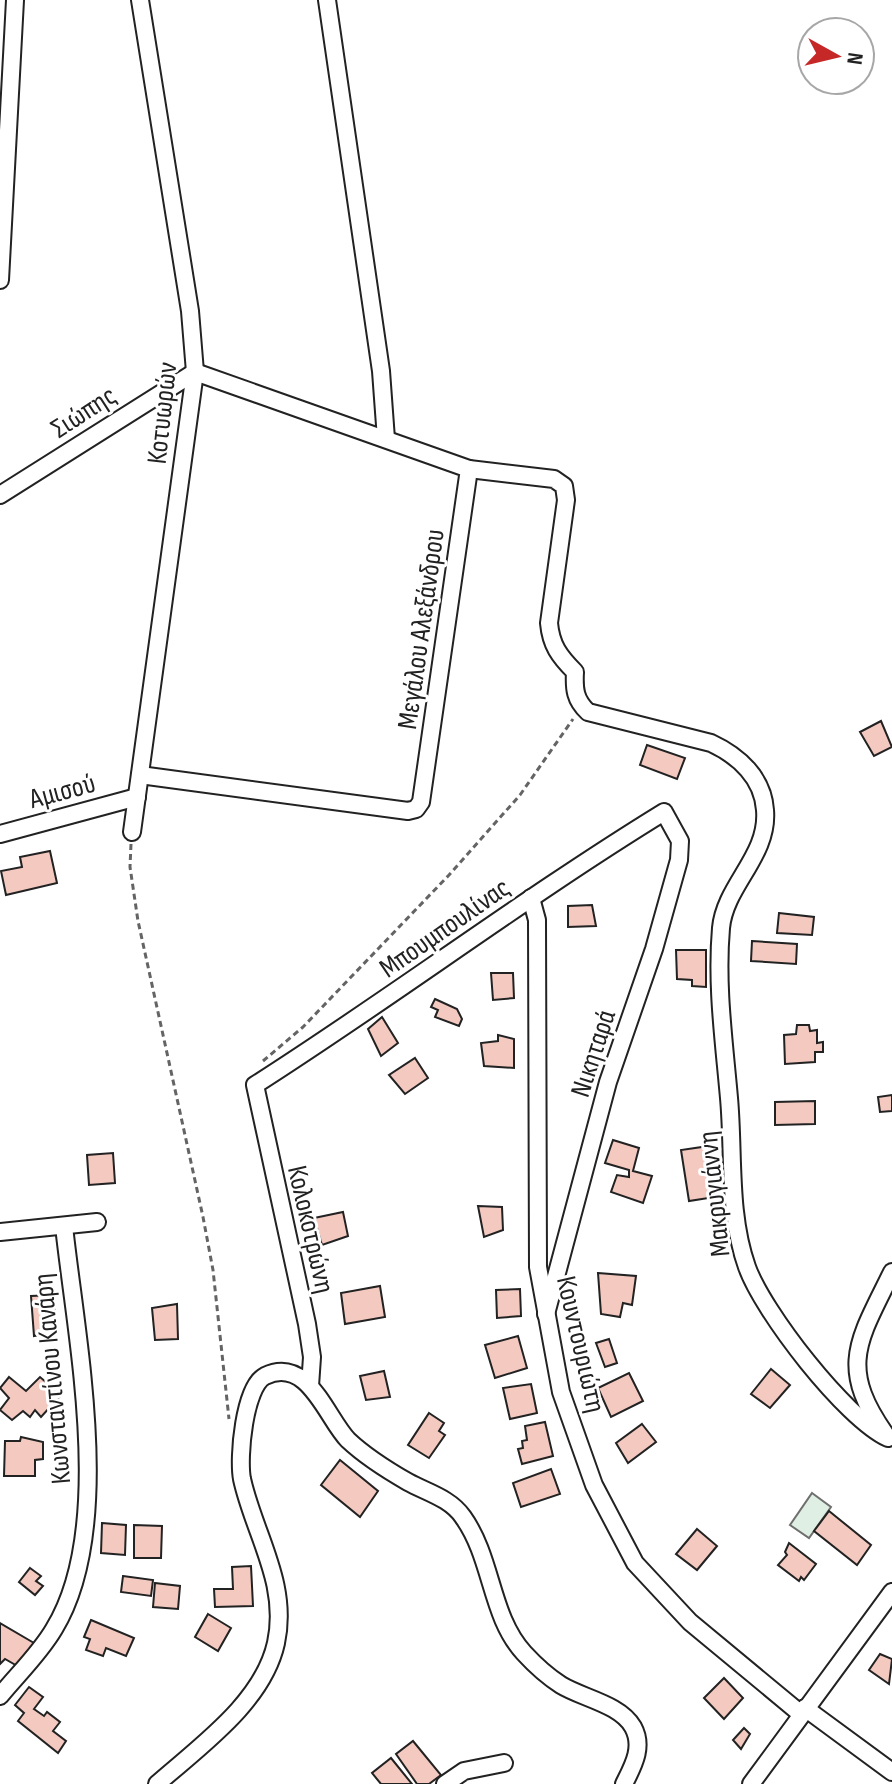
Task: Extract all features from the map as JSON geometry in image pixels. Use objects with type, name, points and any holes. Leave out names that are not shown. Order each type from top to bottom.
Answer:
[{"type":"street","points":[[0,280],[15,0]]},
{"type":"street","name":"Κοτυωρών","points":[[132,832],[195,372],[190,311],[140,0]]},
{"type":"street","points":[[327,0],[381,371],[386,439]]},
{"type":"street","points":[[195,372],[469,469],[554,479],[564,486],[567,496],[549,623],[551,640],[575,672],[574,690],[579,704],[588,712]]},
{"type":"street","name":"Σιώπης","points":[[0,495],[195,372]]},
{"type":"street","name":"Μεγάλου Αλεξάνδρου","points":[[140,775],[408,811],[416,809],[421,802],[469,469]]},
{"type":"street","name":"Μακρυγιάννη","points":[[588,712],[711,743],[729,751],[754,776],[761,791],[765,823],[758,850],[733,893],[721,926],[721,1018],[738,1232],[747,1268],[761,1295],[815,1369],[868,1429],[890,1438]]},
{"type":"street","name":"Αμισού","points":[[0,834],[137,797]]},
{"type":"street","name":"Μπουμπουλίνας","points":[[255,1085],[664,812]]},
{"type":"street","name":"Νικηταρά","points":[[546,1314],[608,1082],[654,949],[679,860],[680,841],[664,812]]},
{"type":"street","name":"Κουντουριώτη","points":[[531,898],[537,920],[538,1267],[566,1406],[604,1507],[635,1563],[690,1622],[803,1711],[892,1772]]},
{"type":"street","name":"Κολοκοτρώνη","points":[[255,1085],[307,1324],[312,1357],[310,1386]]},
{"type":"street","points":[[0,1232],[97,1222]]},
{"type":"street","name":"Κωνσταντίνου Κανάρη","points":[[0,1696],[55,1629],[67,1602],[86,1509],[88,1462],[64,1226]]},
{"type":"street","points":[[890,1438],[870,1411],[855,1366],[862,1334],[892,1272]]},
{"type":"street","points":[[157,1784],[230,1717],[268,1667],[276,1643],[279,1603],[276,1581],[242,1476],[245,1419],[255,1387],[263,1377],[291,1374],[310,1386],[349,1440],[385,1469],[447,1501],[460,1512],[484,1553],[508,1632],[522,1651],[562,1685],[629,1720],[638,1743],[636,1758],[624,1784]]},
{"type":"street","points":[[751,1784],[892,1592]]},
{"type":"street","points":[[445,1784],[464,1771],[504,1763]]},
{"type":"path","points":[[255,1085],[255,1075],[265,1059],[303,1027],[449,875],[520,795],[573,719],[588,712]]},
{"type":"path","points":[[132,832],[130,867],[138,921],[213,1270],[230,1427]]},
{"type":"green space","points":[[812,1493],[831,1507],[809,1538],[790,1525]]},
{"type":"building","points":[[881,721],[892,747],[874,756],[860,732]]},
{"type":"building","points":[[647,745],[685,758],[677,779],[640,765]]},
{"type":"building","points":[[50,851],[57,883],[6,895],[1,871],[22,867],[20,857]]},
{"type":"building","points":[[592,905],[596,926],[568,927],[568,906]]},
{"type":"building","points":[[779,913],[814,917],[812,935],[777,933]]},
{"type":"building","points":[[752,941],[797,944],[796,964],[751,961]]},
{"type":"building","points":[[676,950],[706,950],[706,987],[692,986],[692,980],[677,979]]},
{"type":"building","points":[[491,973],[513,973],[514,998],[493,1000]]},
{"type":"building","points":[[435,999],[457,1009],[462,1019],[459,1026],[435,1017],[438,1010],[431,1007]]},
{"type":"building","points":[[382,1017],[398,1043],[381,1056],[368,1029]]},
{"type":"building","points":[[797,1025],[809,1025],[810,1031],[817,1030],[817,1043],[823,1042],[823,1052],[815,1052],[815,1062],[785,1064],[784,1035],[796,1034]]},
{"type":"building","points":[[498,1035],[514,1039],[514,1068],[484,1066],[481,1043],[498,1041]]},
{"type":"building","points":[[415,1058],[428,1078],[405,1094],[389,1075]]},
{"type":"building","points":[[892,1095],[892,1111],[880,1112],[878,1097]]},
{"type":"building","points":[[815,1101],[815,1124],[775,1125],[775,1102]]},
{"type":"building","points":[[613,1140],[639,1148],[633,1171],[652,1176],[643,1203],[611,1192],[617,1175],[629,1177],[629,1170],[605,1163]]},
{"type":"building","points":[[709,1146],[715,1197],[689,1201],[681,1150]]},
{"type":"building","points":[[113,1153],[115,1183],[89,1185],[87,1155]]},
{"type":"building","points":[[478,1206],[502,1207],[503,1230],[484,1237]]},
{"type":"building","points":[[343,1212],[348,1236],[322,1245],[314,1218]]},
{"type":"building","points":[[598,1273],[636,1276],[632,1305],[623,1303],[620,1317],[601,1314]]},
{"type":"building","points":[[380,1286],[385,1317],[345,1324],[341,1293]]},
{"type":"building","points":[[520,1289],[521,1316],[497,1318],[496,1290]]},
{"type":"building","points":[[53,1295],[57,1332],[34,1336],[31,1296]]},
{"type":"building","points":[[177,1304],[178,1339],[155,1340],[152,1308]]},
{"type":"building","points":[[518,1336],[527,1368],[495,1378],[485,1345]]},
{"type":"building","points":[[609,1339],[617,1363],[605,1367],[596,1343]]},
{"type":"building","points":[[771,1369],[790,1385],[770,1408],[751,1394]]},
{"type":"building","points":[[384,1371],[390,1397],[366,1400],[360,1376]]},
{"type":"building","points":[[629,1373],[643,1401],[611,1417],[598,1388]]},
{"type":"building","points":[[9,1377],[26,1391],[40,1377],[61,1395],[41,1417],[35,1410],[30,1417],[23,1411],[12,1420],[0,1410],[9,1398],[0,1388]]},
{"type":"building","points":[[531,1384],[537,1413],[510,1419],[503,1388]]},
{"type":"building","points":[[429,1413],[444,1423],[439,1431],[445,1435],[429,1458],[408,1445]]},
{"type":"building","points":[[545,1422],[553,1456],[522,1464],[518,1449],[523,1448],[522,1441],[527,1440],[525,1426]]},
{"type":"building","points":[[642,1424],[656,1442],[628,1463],[616,1443]]},
{"type":"building","points":[[21,1437],[43,1442],[43,1459],[35,1460],[35,1476],[4,1476],[5,1441],[20,1441]]},
{"type":"building","points":[[340,1460],[378,1491],[360,1517],[321,1485]]},
{"type":"building","points":[[551,1469],[560,1494],[521,1507],[513,1483]]},
{"type":"building","points":[[829,1511],[871,1545],[857,1565],[814,1531]]},
{"type":"building","points":[[102,1523],[126,1525],[125,1555],[101,1553]]},
{"type":"building","points":[[134,1525],[162,1526],[161,1558],[134,1558]]},
{"type":"building","points":[[697,1529],[717,1546],[697,1570],[676,1554]]},
{"type":"building","points":[[789,1543],[816,1564],[804,1580],[801,1577],[799,1581],[778,1565],[787,1555],[785,1552]]},
{"type":"building","points":[[251,1566],[253,1606],[215,1607],[214,1589],[233,1589],[232,1567]]},
{"type":"building","points":[[30,1568],[41,1576],[36,1581],[43,1586],[35,1595],[19,1582]]},
{"type":"building","points":[[123,1576],[153,1580],[151,1596],[121,1592]]},
{"type":"building","points":[[155,1583],[180,1586],[178,1609],[153,1607]]},
{"type":"building","points":[[208,1614],[231,1628],[218,1651],[195,1637]]},
{"type":"building","points":[[91,1620],[134,1638],[126,1656],[106,1648],[103,1656],[86,1650],[90,1639],[84,1637]]},
{"type":"building","points":[[0,1623],[34,1643],[19,1667],[5,1659],[0,1664]]},
{"type":"building","points":[[880,1654],[892,1659],[889,1684],[869,1670]]},
{"type":"building","points":[[724,1678],[743,1698],[724,1719],[704,1698]]},
{"type":"building","points":[[29,1687],[43,1697],[34,1709],[44,1716],[47,1712],[60,1722],[53,1731],[66,1741],[58,1753],[18,1721],[24,1713],[15,1705]]},
{"type":"building","points":[[744,1728],[750,1734],[741,1749],[733,1740]]},
{"type":"building","points":[[413,1741],[441,1775],[429,1784],[417,1784],[396,1754]]},
{"type":"building","points":[[391,1758],[412,1784],[381,1784],[372,1773]]}]
